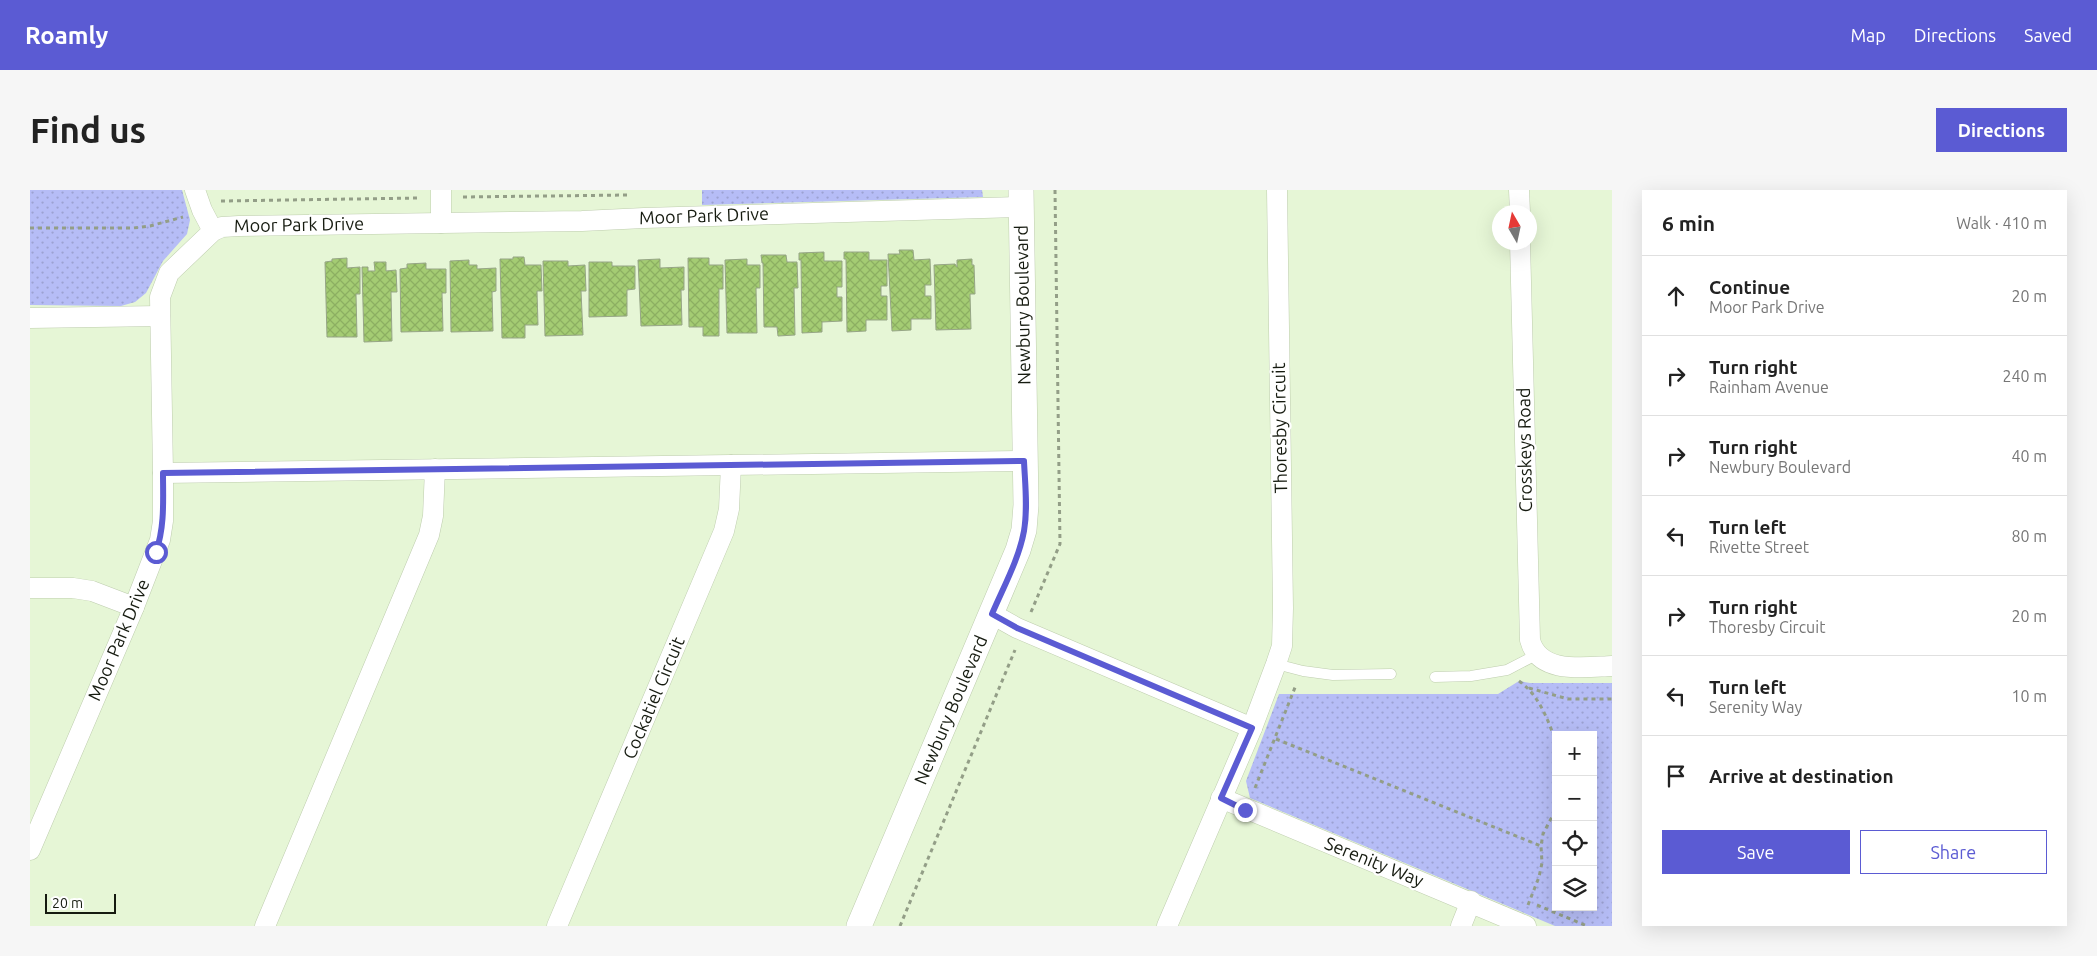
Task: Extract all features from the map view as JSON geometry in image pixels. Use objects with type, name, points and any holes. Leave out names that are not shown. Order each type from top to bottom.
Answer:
[{"type":"street","points":[[195,190],[202,210],[213,231]]},
{"type":"street","points":[[440,190],[441,223]]},
{"type":"street","name":"Thoresby Circuit","points":[[1167,926],[1252,728],[1282,646],[1277,190]]},
{"type":"street","points":[[1519,190],[1520,205]]},
{"type":"street","name":"Moor Park Drive","points":[[30,850],[134,607],[160,540],[163,521],[163,473],[160,297],[169,273],[213,231],[222,227],[239,226],[582,222],[1021,199]]},
{"type":"street","name":"Newbury Boulevard","points":[[859,926],[992,614],[1018,550],[1024,530],[1026,504],[1021,199]]},
{"type":"street","name":"Crosskeys Road","points":[[1520,250],[1529,629],[1532,648],[1536,655]]},
{"type":"street","points":[[30,318],[160,316]]},
{"type":"street","points":[[163,473],[1024,461]]},
{"type":"street","name":"Cockatiel Circuit","points":[[557,926],[724,531],[729,509],[731,465]]},
{"type":"street","points":[[265,926],[428,535],[433,516],[435,469]]},
{"type":"street","points":[[30,588],[74,588],[92,591],[134,607]]},
{"type":"street","points":[[992,614],[1017,628],[1252,728]]},
{"type":"street","points":[[1536,655],[1554,665],[1612,666]]},
{"type":"street","name":"Serenity Way","points":[[1221,798],[1245,810],[1471,901],[1522,924]]},
{"type":"street","points":[[1460,926],[1471,901]]},
{"type":"lane","points":[[1435,677],[1471,676],[1507,670],[1536,655]]},
{"type":"lane","points":[[1276,664],[1303,671],[1332,675],[1391,674]]},
{"type":"path","points":[[1245,810],[1303,671]]},
{"type":"path","points":[[1519,681],[1529,688],[1568,699],[1612,699]]},
{"type":"path","points":[[1529,688],[1552,731]]},
{"type":"path","points":[[1276,739],[1541,846]]},
{"type":"path","points":[[1522,924],[1539,877],[1542,863],[1541,846],[1552,817]]},
{"type":"shaded area","points":[[30,190],[182,190],[190,220],[187,234],[163,261],[146,293],[135,302],[121,306],[30,305]]},
{"type":"shaded area","points":[[702,190],[982,190],[983,197],[702,205]]},
{"type":"shaded area","points":[[1519,681],[1530,683],[1612,683],[1612,926],[1555,926],[1250,798],[1246,781],[1279,694],[1498,694]]},
{"type":"building","points":[[899,250],[913,250],[914,260],[930,259],[931,285],[925,285],[925,296],[931,296],[931,319],[911,319],[911,330],[892,331],[888,254],[900,254]]},
{"type":"building","points":[[824,252],[824,261],[842,261],[842,287],[837,287],[837,297],[842,297],[842,321],[822,322],[822,332],[802,333],[801,260],[799,260],[799,253]]},
{"type":"building","points":[[844,252],[869,252],[869,260],[887,260],[887,286],[881,286],[881,296],[887,296],[887,320],[866,320],[866,331],[847,332],[846,259],[844,259]]},
{"type":"building","points":[[761,255],[786,255],[787,262],[797,262],[798,288],[794,288],[795,335],[778,336],[777,327],[764,327],[763,263]]},
{"type":"building","points":[[513,257],[524,257],[525,265],[541,265],[542,291],[537,291],[538,325],[525,325],[525,338],[502,338],[500,259],[513,259]]},
{"type":"building","points":[[347,258],[347,268],[360,267],[360,294],[356,294],[357,337],[327,337],[325,262],[332,261],[332,259]]},
{"type":"building","points":[[688,258],[709,258],[709,265],[723,265],[723,289],[719,289],[719,336],[703,336],[703,327],[689,327]]},
{"type":"building","points":[[660,259],[660,268],[684,267],[684,290],[681,290],[682,325],[641,326],[638,260]]},
{"type":"building","points":[[747,259],[747,265],[760,265],[760,288],[756,288],[757,333],[727,333],[725,260]]},
{"type":"building","points":[[972,259],[975,294],[970,294],[971,329],[936,330],[934,265],[955,264],[957,267],[957,260]]},
{"type":"building","points":[[469,260],[469,265],[477,265],[477,269],[496,268],[496,291],[492,292],[493,331],[451,332],[450,261]]},
{"type":"building","points":[[543,261],[568,261],[568,266],[585,265],[586,291],[581,291],[583,335],[545,336]]},
{"type":"building","points":[[374,262],[386,262],[386,271],[396,270],[397,292],[391,292],[392,341],[364,342],[362,267],[368,267],[368,271],[375,271]]},
{"type":"building","points":[[589,262],[612,262],[612,266],[635,266],[635,289],[627,290],[627,316],[589,317]]},
{"type":"building","points":[[426,263],[426,269],[446,269],[446,293],[442,293],[443,331],[401,332],[400,269],[407,268],[407,264]]},
{"type":"route","points":[[156,552],[163,521],[163,473],[1024,461],[1026,504],[1024,530],[1018,550],[992,614],[1017,628],[1252,728],[1221,798],[1245,810]]}]
